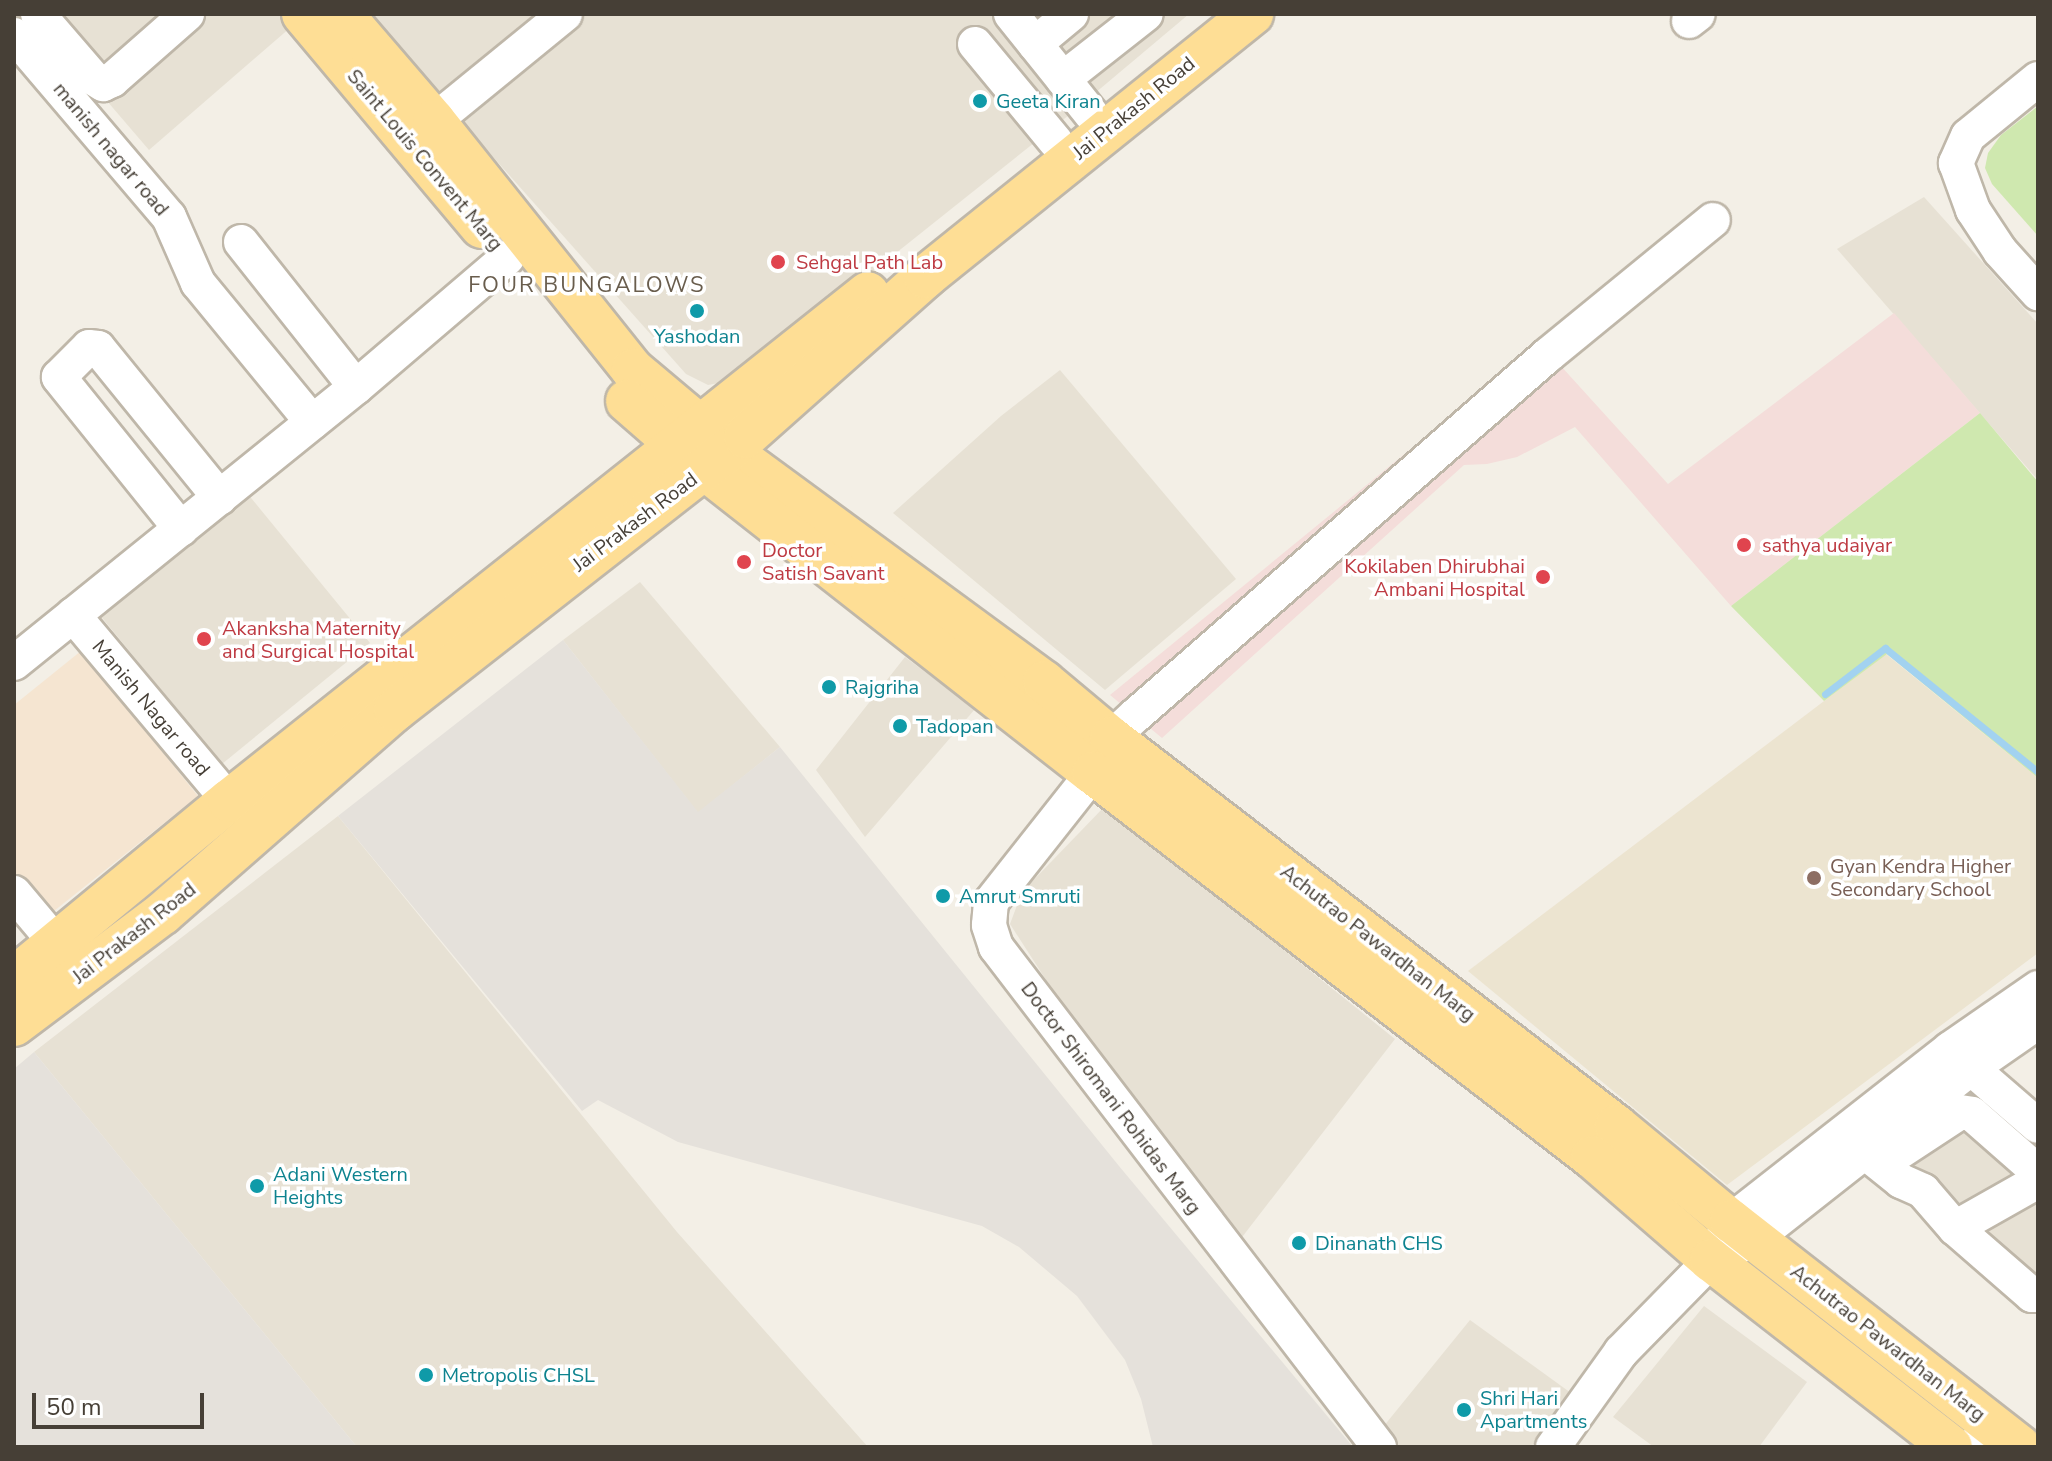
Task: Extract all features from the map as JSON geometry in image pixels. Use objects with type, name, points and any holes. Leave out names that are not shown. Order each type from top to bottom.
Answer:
[{"type":"main road","name":"Saint Louis Convent Marg","points":[[303,14],[617,392],[703,447]]},
{"type":"main road","name":"Saint Louis Convent Marg","points":[[342,14],[434,121],[633,370],[703,447]]},
{"type":"main road","name":"Jai Prakash Road","points":[[14,1025],[163,913],[1056,142],[1210,14]]},
{"type":"main road","name":"Jai Prakash Road","points":[[14,978],[229,801],[925,277],[1252,14]]},
{"type":"main road","name":"Achutrao Pawardhan Marg","points":[[703,447],[1044,682],[1102,756],[1592,1157],[1711,1260],[1951,1447]]},
{"type":"main road","name":"Achutrao Pawardhan Marg","points":[[1102,756],[1616,1126],[1996,1440]]},
{"type":"street","points":[[38,14],[93,78],[103,84],[112,80],[187,14]]},
{"type":"street","points":[[434,121],[565,14]]},
{"type":"street","points":[[1011,14],[1091,114]]},
{"type":"street","points":[[1035,44],[1071,14]]},
{"type":"street","points":[[1063,79],[1146,14]]},
{"type":"street","points":[[975,44],[1056,142]]},
{"type":"street","name":"manish nagar road","points":[[18,48],[169,217],[198,283],[312,422]]},
{"type":"street","points":[[2038,79],[1968,136],[1956,163],[1973,210],[2000,251],[2038,293]]},
{"type":"street","name":"Doctor Shiromani Rohidas Marg","points":[[1379,1447],[996,947],[989,925],[991,902],[1102,756],[1536,364],[1713,220]]},
{"type":"street","points":[[241,242],[356,387]]},
{"type":"street","points":[[14,663],[73,615],[175,522],[214,490],[312,422],[507,258]]},
{"type":"street","points":[[175,522],[59,377],[89,347],[98,348],[214,490]]},
{"type":"street","name":"Manish Nagar road","points":[[73,615],[229,801]]},
{"type":"street","points":[[14,893],[56,943]]},
{"type":"street","points":[[1553,1447],[1621,1352],[1711,1260],[1743,1230],[1960,1059],[2038,988]]},
{"type":"street","points":[[1873,1158],[1960,1059],[2038,1022]]},
{"type":"street","points":[[1960,1059],[2038,1126]]},
{"type":"street","points":[[1743,1230],[1960,1112],[1972,1114],[2038,1172]]},
{"type":"street","points":[[1873,1158],[1901,1181],[1923,1191],[1955,1228],[2032,1295],[2038,1295]]},
{"type":"street","points":[[1955,1228],[2038,1181]]},
{"type":"shaded area","points":[[15,14],[195,14],[92,104]]},
{"type":"shaded area","points":[[206,14],[292,14],[298,21],[149,150],[107,101]]},
{"type":"shaded area","points":[[366,14],[1189,14],[1069,115],[797,332],[729,381],[708,385],[686,374]]},
{"type":"shaded area","points":[[1924,197],[2038,324],[2038,480],[1837,249]]},
{"type":"shaded area","name":"sathya udaiyar","points":[[1894,313],[1980,413],[1731,606],[1575,427],[1517,457],[1487,464],[1464,465],[1162,738],[1110,695],[1540,343],[1668,484]]},
{"type":"shaded area","points":[[1060,370],[1236,579],[1105,690],[893,513],[1001,416]]},
{"type":"shaded area","points":[[247,493],[370,643],[222,764],[99,614]]},
{"type":"shaded area","points":[[640,582],[780,747],[698,813],[563,640]]},
{"type":"shaded area","points":[[563,640],[698,812],[780,747],[1119,1166],[1353,1447],[1153,1447],[1141,1399],[1125,1360],[1077,1296],[1019,1247],[982,1226],[678,1142],[598,1100],[582,1111],[338,816]]},
{"type":"shaded area","points":[[81,651],[198,796],[49,915],[14,871],[14,705]]},
{"type":"shaded area","name":"Gyan Kendra Higher Secondary School","points":[[1886,654],[2038,778],[2038,953],[1727,1185],[1468,971]]},
{"type":"shaded area","points":[[905,657],[975,709],[865,837],[816,770]]},
{"type":"shaded area","points":[[1105,806],[1395,1039],[1236,1245],[1057,997],[1010,924],[1022,892]]},
{"type":"shaded area","points":[[338,816],[677,1232],[868,1447],[357,1447],[34,1052]]},
{"type":"shaded area","points":[[34,1052],[357,1447],[14,1447],[14,1069]]},
{"type":"shaded area","points":[[1968,1093],[2038,1152],[2038,1311],[1863,1160]]},
{"type":"shaded area","points":[[1704,1306],[1807,1382],[1759,1447],[1654,1447],[1613,1417]]},
{"type":"shaded area","name":"Shri Hari Apartments","points":[[1470,1320],[1571,1393],[1531,1447],[1399,1447],[1379,1432]]},
{"type":"green space","points":[[2038,106],[2038,236],[1992,184],[1985,168],[1988,153],[2001,135]]},
{"type":"green space","points":[[1980,413],[2038,482],[2038,778],[1887,654],[1824,701],[1731,606]]},
{"type":"waterway","points":[[1825,694],[1885,648],[2038,772]]},
{"type":"place","name":"Geeta Kiran","points":[[980,101]]},
{"type":"place","name":"Sehgal Path Lab","points":[[778,262]]},
{"type":"place","name":"Yashodan","points":[[697,311]]},
{"type":"place","name":"sathya udaiyar","points":[[1744,545]]},
{"type":"place","name":"Doctor Satish Savant","points":[[744,562]]},
{"type":"place","name":"Kokilaben Dhirubhai Ambani Hospital","points":[[1543,577]]},
{"type":"place","name":"Akanksha Maternity and Surgical Hospital","points":[[204,639]]},
{"type":"place","name":"Rajgriha","points":[[829,687]]},
{"type":"place","name":"Tadopan","points":[[900,726]]},
{"type":"place","name":"Gyan Kendra Higher Secondary School","points":[[1814,878]]},
{"type":"place","name":"Amrut Smruti","points":[[943,896]]},
{"type":"place","name":"Adani Western Heights","points":[[257,1186]]},
{"type":"place","name":"Dinanath CHS","points":[[1299,1243]]},
{"type":"place","name":"Metropolis CHSL","points":[[426,1375]]},
{"type":"place","name":"Shri Hari Apartments","points":[[1464,1410]]},
{"type":"district","name":"FOUR BUNGALOWS","points":[[587,286]]}]
